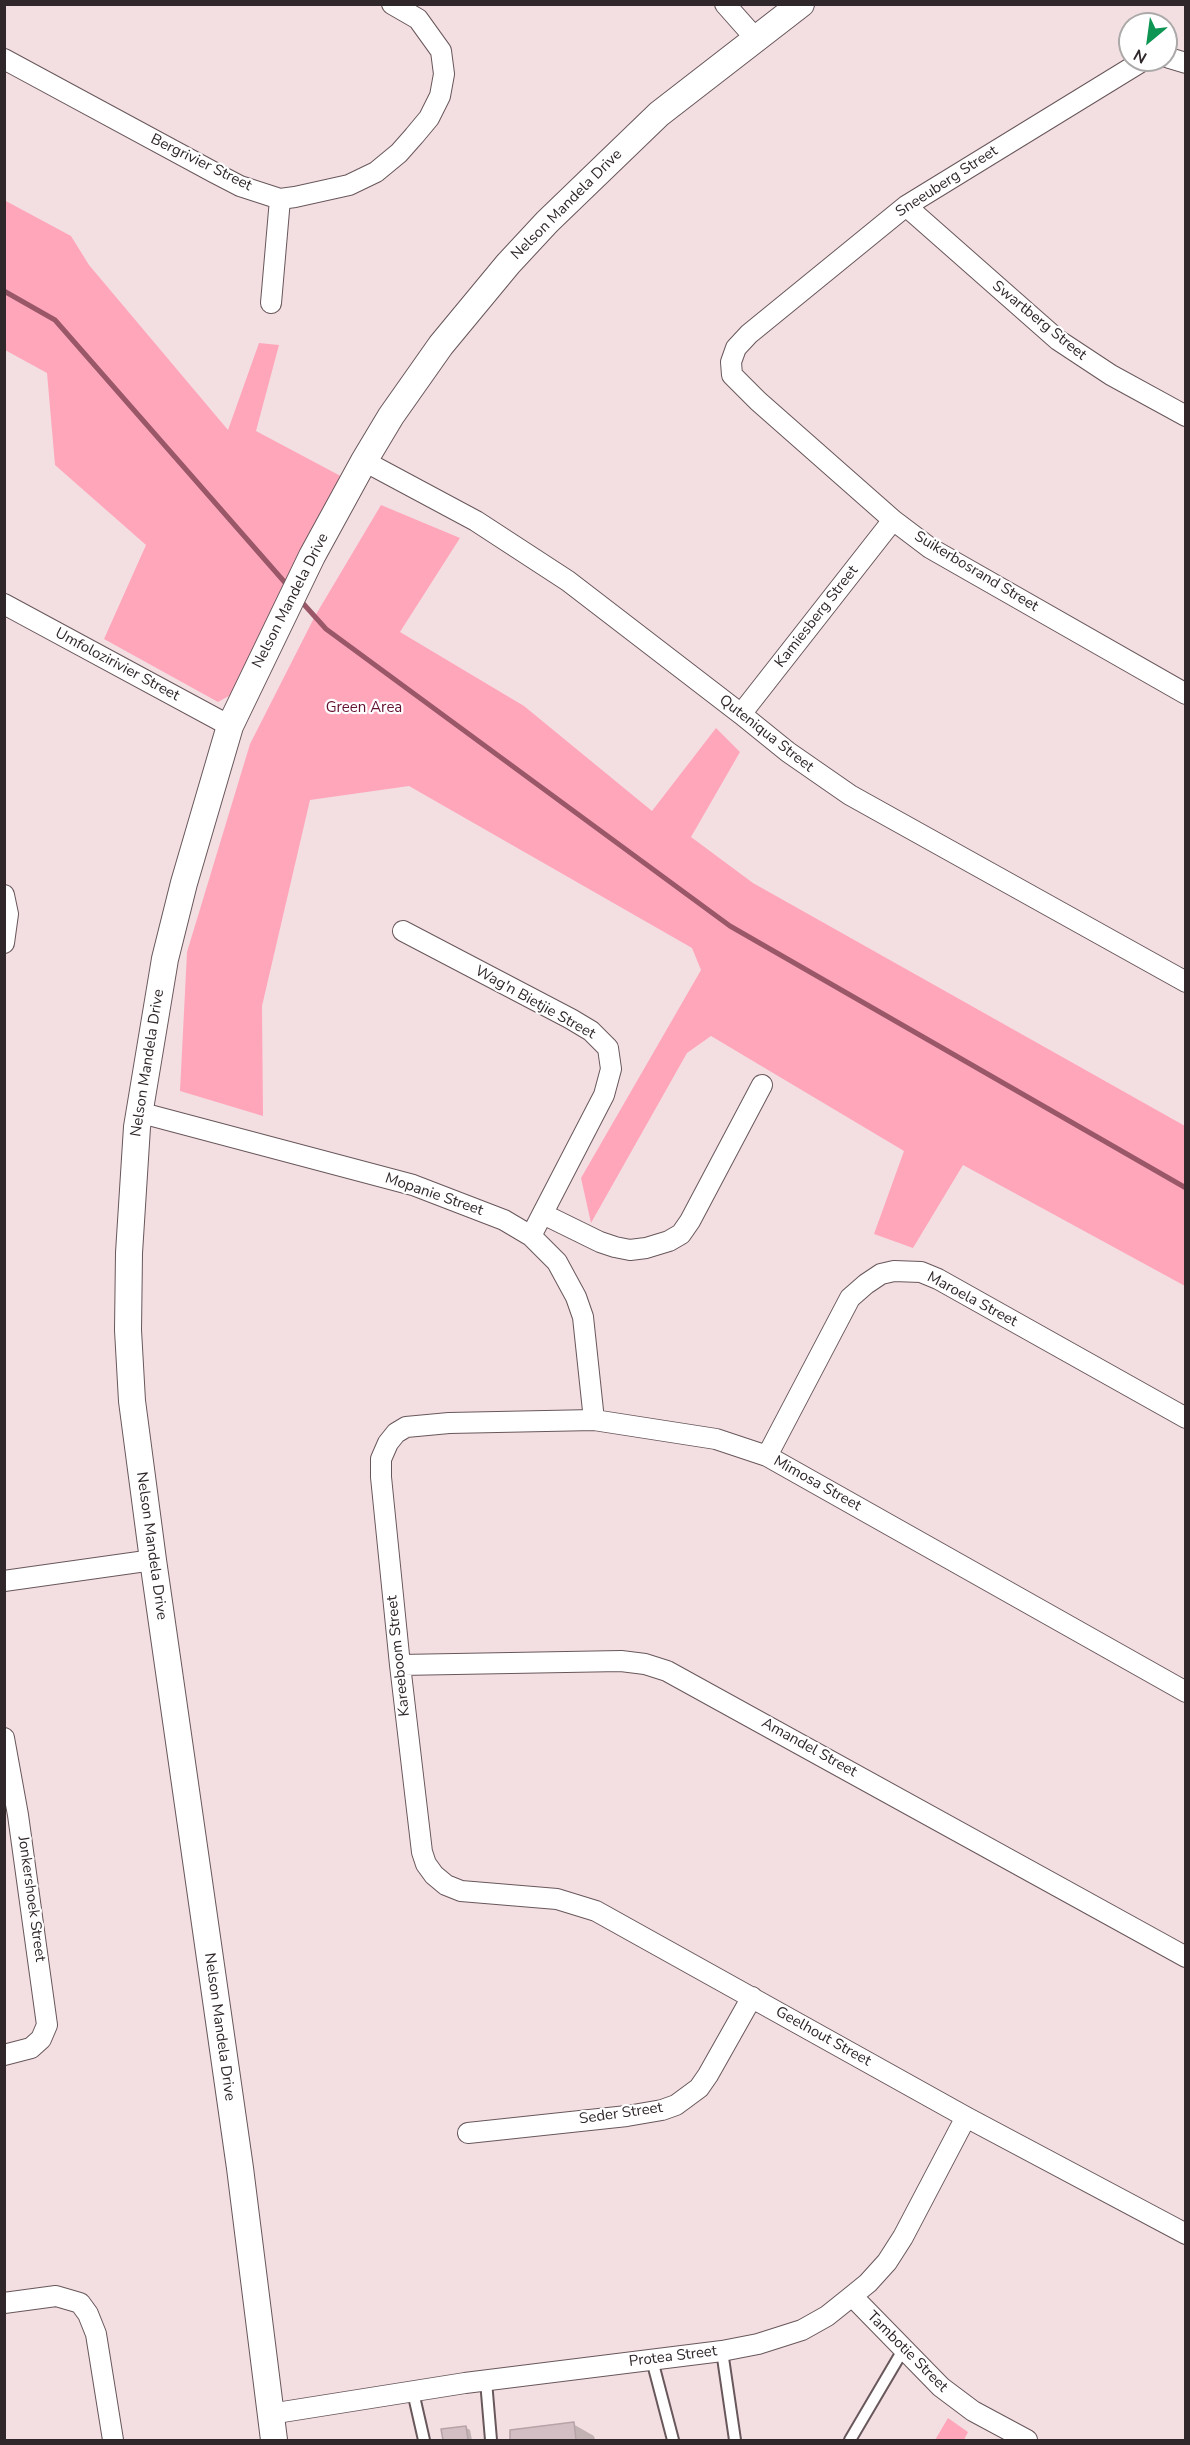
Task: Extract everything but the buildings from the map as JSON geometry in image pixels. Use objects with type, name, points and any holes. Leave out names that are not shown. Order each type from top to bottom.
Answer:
[{"type":"street","name":"Bergrivier Street","points":[[4,59],[240,186],[280,199],[350,185],[376,172],[399,153],[429,118],[440,96],[444,74],[441,51],[418,19],[392,4]]},
{"type":"street","points":[[725,4],[756,39]]},
{"type":"street","name":"Nelson Mandela Drive","points":[[274,2440],[240,2168],[132,1401],[128,1330],[129,1253],[138,1112],[165,959],[184,883],[230,726],[312,556],[364,461],[392,416],[441,345],[508,264],[547,222],[659,114],[801,4]]},
{"type":"street","name":"Sneeuberg Street","points":[[732,375],[731,362],[736,348],[749,334],[906,206],[1122,72]]},
{"type":"street","points":[[271,303],[280,199]]},
{"type":"street","name":"Swartberg Street","points":[[906,206],[1058,340],[1110,375],[1185,416]]},
{"type":"street","name":"Suikerbosrand Street","points":[[732,375],[893,520],[930,548],[1185,694]]},
{"type":"street","name":"Quteniqua Street","points":[[364,461],[476,521],[541,562],[788,752],[850,795],[1185,982]]},
{"type":"street","name":"Kamiesberg Street","points":[[741,714],[893,520]]},
{"type":"street","name":"Umfolozirivier Street","points":[[4,604],[230,726]]},
{"type":"street","points":[[4,895],[8,914],[4,943]]},
{"type":"street","name":"Wag'n Bietjie Street","points":[[403,931],[572,1019],[591,1031],[608,1048],[611,1069],[604,1095],[531,1236]]},
{"type":"street","points":[[543,1214],[600,1242],[630,1250],[669,1241],[681,1234],[762,1085]]},
{"type":"street","name":"Mopanie Street","points":[[138,1112],[413,1185],[504,1220],[531,1236],[556,1262],[576,1297],[583,1317],[594,1420]]},
{"type":"street","name":"Maroela Street","points":[[767,1456],[850,1298],[881,1274],[894,1271],[921,1272],[938,1279],[1185,1418]]},
{"type":"street","name":"Mimosa Street","points":[[406,1428],[449,1423],[594,1420],[716,1439],[767,1456],[1185,1692]]},
{"type":"street","name":"Kareeboom Street","points":[[406,1428],[396,1433],[388,1443],[381,1459],[381,1478],[422,1852],[426,1864],[446,1885]]},
{"type":"street","points":[[4,1581],[153,1560]]},
{"type":"street","name":"Amandel Street","points":[[400,1665],[621,1661],[645,1664],[667,1671],[1185,1957]]},
{"type":"street","name":"Jonkershoek Street","points":[[4,1738],[11,1816],[47,2025],[41,2039],[31,2048],[4,2055]]},
{"type":"street","name":"Geelhout Street","points":[[446,1885],[476,1894],[557,1899],[596,1911],[966,2117],[1185,2234]]},
{"type":"street","name":"Seder Street","points":[[468,2133],[627,2116],[663,2110],[676,2105],[699,2088],[752,1997]]},
{"type":"street","name":"Protea Street","points":[[270,2414],[413,2391],[722,2351],[758,2344],[802,2330],[826,2316],[852,2296],[868,2283],[887,2262],[903,2238],[966,2117]]},
{"type":"street","points":[[4,2303],[56,2296],[80,2302],[96,2334],[113,2440]]},
{"type":"street","name":"Tambotie Street","points":[[852,2296],[941,2387],[973,2411],[1027,2440]]},
{"type":"lane","points":[[850,2440],[903,2350]]},
{"type":"lane","points":[[722,2351],[735,2440]]},
{"type":"lane","points":[[652,2360],[673,2440]]},
{"type":"lane","points":[[486,2381],[491,2440]]},
{"type":"lane","points":[[413,2391],[424,2440]]},
{"type":"green space","points":[[4,200],[71,236],[89,265],[228,430],[259,343],[279,345],[256,431],[350,481],[238,691],[218,702],[104,639],[146,545],[55,465],[47,373],[5,350]]},
{"type":"green space","name":"Green Area","points":[[381,505],[460,538],[400,632],[524,706],[652,811],[716,728],[740,752],[691,837],[753,883],[1185,1126],[1185,1286],[963,1165],[913,1248],[874,1234],[904,1151],[711,1036],[687,1053],[591,1223],[581,1178],[701,970],[692,948],[409,786],[310,800],[262,1006],[263,1116],[180,1091],[187,952],[250,744],[315,616]]},
{"type":"green space","points":[[948,2418],[968,2432],[964,2440],[935,2440]]},
{"type":"waterway","points":[[4,291],[55,320],[288,586]]},
{"type":"waterway","points":[[300,600],[326,629],[730,926],[1186,1188]]}]
